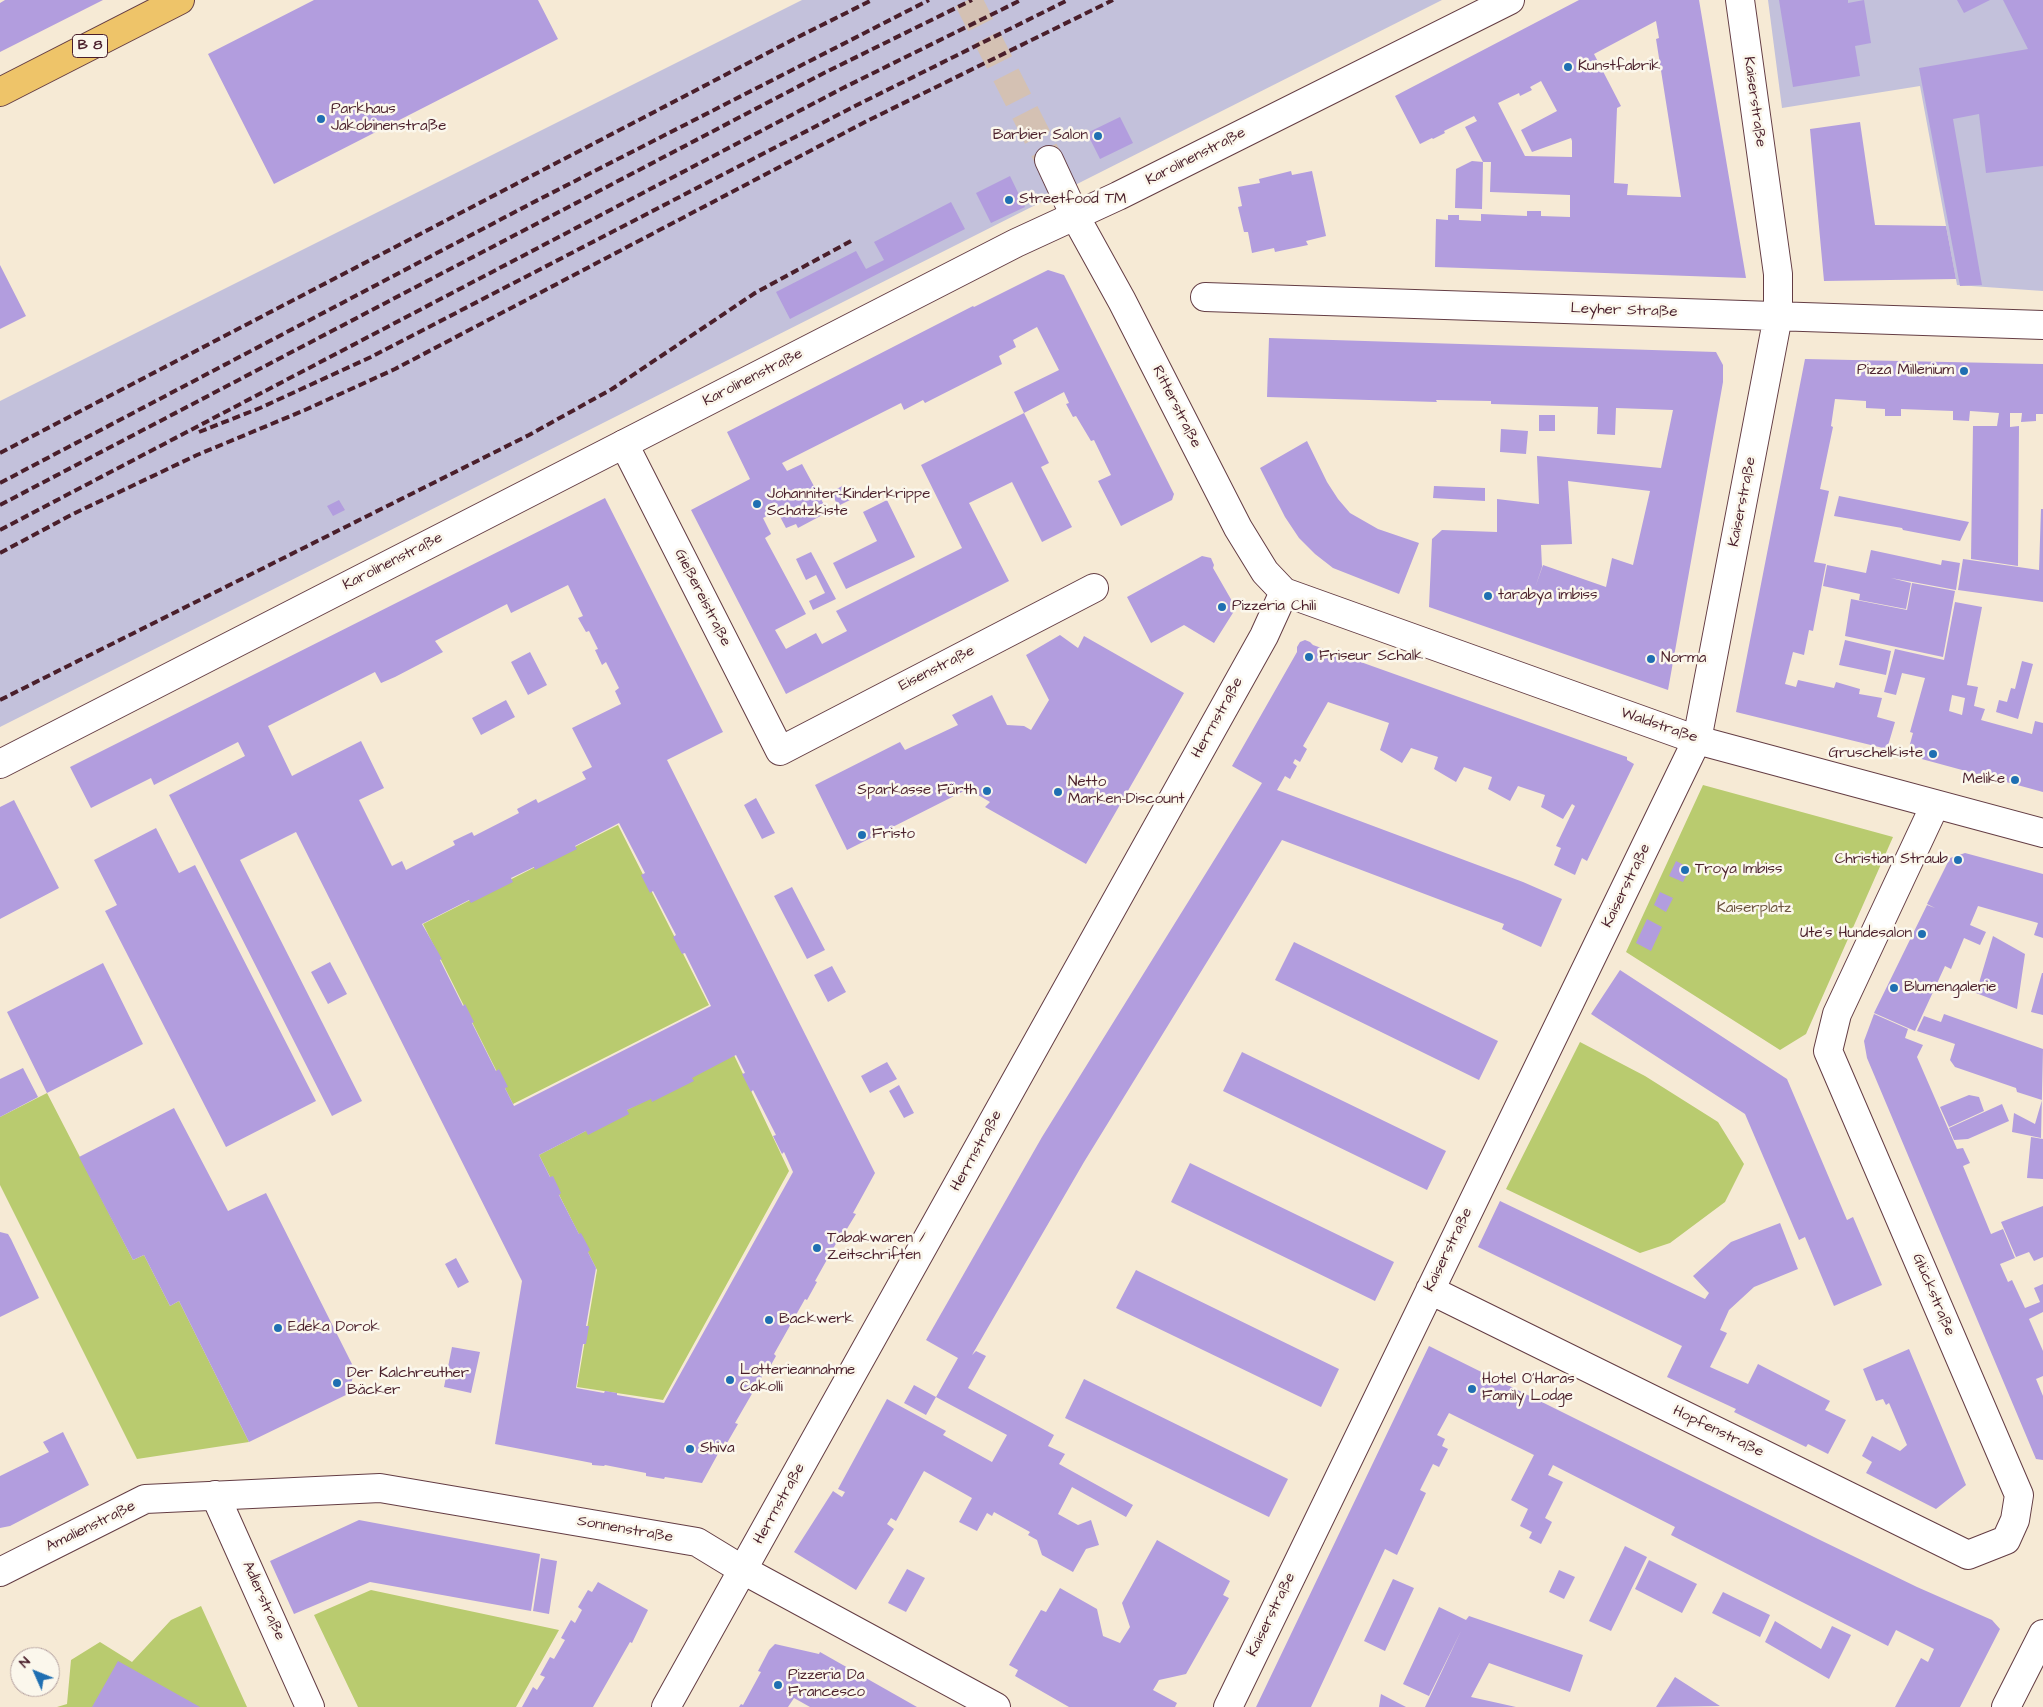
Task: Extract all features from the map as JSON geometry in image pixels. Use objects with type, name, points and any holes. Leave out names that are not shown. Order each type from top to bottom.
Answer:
[{"type":"main road","name":"B 8","points":[[0,92],[180,0]]},
{"type":"street","name":"Karolinenstraße","points":[[0,764],[1016,244],[1510,0]]},
{"type":"street","name":"Kaiserstraße","points":[[1228,1707],[1697,740],[1778,316],[1778,274],[1740,0]]},
{"type":"street","name":"Ritterstraße","points":[[1050,160],[1075,216],[1122,301],[1252,553],[1265,572],[1284,592]]},
{"type":"street","name":"Leyher Straße","points":[[1205,297],[2043,325]]},
{"type":"street","name":"Gießereistraße","points":[[624,444],[780,751]]},
{"type":"street","name":"Eisenstraße","points":[[780,751],[1094,588]]},
{"type":"street","name":"Waldstraße","points":[[1284,592],[1697,740],[2043,833]]},
{"type":"street","name":"Herrnstraße","points":[[666,1707],[1264,636],[1284,592]]},
{"type":"street","name":"Glückstraße","points":[[1935,805],[1838,1014],[1828,1051],[2019,1495],[2015,1520],[2006,1540]]},
{"type":"street","name":"Hopfenstraße","points":[[1430,1290],[1968,1556],[2006,1540]]},
{"type":"street","name":"Sonnenstraße","points":[[215,1495],[380,1488],[697,1542],[743,1570],[996,1707]]},
{"type":"street","name":"Amalienstraße","points":[[0,1572],[146,1499],[215,1495]]},
{"type":"street","name":"Adlerstraße","points":[[215,1495],[310,1707]]},
{"type":"street","points":[[2006,1707],[2043,1634]]},
{"type":"shaded area","points":[[802,0],[1442,0],[0,727],[0,401]]},
{"type":"shaded area","points":[[1768,0],[2043,0],[2043,291],[1957,285],[1920,86],[1782,108]]},
{"type":"green space","name":"Kaiserplatz","points":[[1703,785],[1893,837],[1806,1034],[1780,1050],[1626,952]]},
{"type":"green space","points":[[618,825],[709,1005],[513,1104],[423,924]]},
{"type":"green space","points":[[1580,1042],[1645,1076],[1718,1122],[1744,1164],[1725,1202],[1670,1243],[1640,1253],[1506,1189]]},
{"type":"green space","points":[[734,1055],[789,1171],[663,1400],[577,1387],[597,1270],[539,1155]]},
{"type":"green space","points":[[47,1093],[133,1260],[144,1255],[170,1306],[179,1301],[249,1442],[137,1459],[0,1185],[0,1117]]},
{"type":"green space","points":[[371,1590],[559,1630],[516,1707],[358,1707],[314,1615]]},
{"type":"green space","points":[[201,1606],[247,1707],[57,1707],[67,1704],[71,1660],[100,1642],[132,1662],[171,1620]]},
{"type":"building","points":[[5,0],[103,0],[0,52],[0,3]]},
{"type":"building","name":"Parkhaus Jakobinenstraße","points":[[314,0],[538,0],[558,39],[274,184],[208,54]]},
{"type":"building","points":[[1579,0],[1699,0],[1746,278],[1435,267],[1436,219],[1448,220],[1448,215],[1459,215],[1459,220],[1481,221],[1481,214],[1527,216],[1527,211],[1541,211],[1541,216],[1570,217],[1570,195],[1490,192],[1491,162],[1483,162],[1465,127],[1477,121],[1474,116],[1444,131],[1445,133],[1420,144],[1395,96]],"holes":[[[1656,21],[1659,38],[1656,39],[1681,197],[1627,195],[1628,184],[1614,183],[1617,108],[1621,106],[1594,54]],[[1541,81],[1557,111],[1521,130],[1532,152],[1571,138],[1572,157],[1525,156],[1498,103],[1519,93],[1520,96],[1532,90],[1530,87]]]},
{"type":"building","points":[[1779,0],[1848,0],[1848,3],[1864,0],[1871,43],[1855,46],[1860,76],[1793,87]]},
{"type":"building","points":[[1957,0],[1990,0],[1964,13]]},
{"type":"building","points":[[2003,0],[2043,0],[2043,166],[1986,173],[1979,114],[1953,119],[1982,285],[1960,286],[1919,68],[2028,49]]},
{"type":"building","points":[[1120,117],[1133,143],[1100,159],[1087,133]]},
{"type":"building","points":[[1860,122],[1875,225],[1946,226],[1956,279],[1824,281],[1810,129]]},
{"type":"building","points":[[1472,161],[1483,162],[1482,209],[1455,208],[1456,169]]},
{"type":"building","points":[[1291,171],[1292,175],[1312,171],[1326,236],[1306,241],[1308,245],[1275,252],[1274,248],[1252,253],[1248,232],[1244,232],[1238,207],[1242,206],[1238,187],[1260,183],[1259,179]]},
{"type":"building","points":[[1010,176],[1025,207],[991,223],[976,193]]},
{"type":"building","points":[[951,202],[965,229],[790,319],[776,292],[856,251],[866,269],[884,260],[874,242]]},
{"type":"building","points":[[0,265],[26,316],[0,329]]},
{"type":"building","points":[[1048,270],[1064,275],[1174,494],[1172,500],[1121,526],[1098,481],[1111,475],[1094,440],[1091,441],[1076,416],[1073,417],[1066,404],[1069,403],[1064,392],[1024,413],[1049,463],[1041,467],[1072,527],[1042,542],[1012,482],[969,503],[1009,581],[786,694],[691,510],[750,479],[727,432],[973,306]],"holes":[[[1037,327],[1059,370],[1014,392],[1024,413],[921,465],[962,548],[836,611],[847,631],[822,644],[816,633],[786,649],[775,630],[806,614],[765,538],[771,534],[763,518],[777,511],[786,528],[796,524],[798,528],[828,512],[802,464],[787,471],[782,463],[901,403],[904,410],[923,400],[925,403],[1002,364],[999,356],[1016,347],[1013,340]]]},
{"type":"building","points":[[1269,338],[1716,352],[1723,365],[1723,382],[1668,690],[1429,607],[1432,539],[1442,530],[1497,532],[1497,499],[1539,504],[1537,456],[1661,468],[1673,410],[1616,408],[1615,435],[1597,434],[1598,407],[1491,404],[1491,401],[1436,400],[1437,402],[1267,397]],"holes":[[[1568,481],[1650,491],[1633,565],[1612,558],[1606,587],[1543,565],[1535,588],[1542,567],[1541,545],[1572,544]]]},
{"type":"building","points":[[1805,359],[2043,364],[2043,414],[2036,414],[2036,421],[2021,422],[2022,413],[2010,413],[2010,427],[2019,426],[2018,566],[1971,559],[1973,426],[1997,426],[1999,413],[1970,411],[1969,421],[1953,420],[1953,411],[1901,409],[1901,416],[1885,416],[1885,409],[1866,408],[1866,401],[1835,399],[1831,426],[1833,427],[1820,489],[1829,491],[1814,562],[1826,564],[1813,631],[1809,630],[1804,655],[1793,652],[1785,684],[1796,687],[1798,680],[1834,688],[1836,682],[1860,689],[1859,694],[1882,698],[1877,717],[1895,722],[1887,749],[1736,712]]},
{"type":"building","points":[[1539,415],[1555,415],[1555,431],[1539,431]]},
{"type":"building","points":[[1501,429],[1528,431],[1526,454],[1500,452]]},
{"type":"building","points":[[1307,441],[1327,482],[1350,513],[1378,529],[1419,543],[1399,594],[1333,568],[1299,538],[1285,517],[1260,468]]},
{"type":"building","points":[[844,485],[852,499],[838,506],[831,492]]},
{"type":"building","points":[[1434,486],[1485,488],[1485,501],[1433,498]]},
{"type":"building","points":[[1839,496],[1969,522],[1960,541],[1903,530],[1902,528],[1834,516]]},
{"type":"building","points":[[605,498],[723,732],[667,760],[875,1173],[853,1213],[856,1214],[845,1232],[843,1231],[815,1281],[817,1282],[807,1300],[805,1299],[774,1354],[776,1356],[766,1374],[764,1373],[735,1423],[738,1424],[727,1443],[725,1441],[702,1483],[646,1476],[646,1473],[605,1465],[592,1465],[592,1463],[495,1444],[522,1281],[296,832],[240,860],[362,1101],[332,1116],[169,795],[245,756],[238,742],[154,785],[151,778],[91,808],[70,767]],"holes":[[[568,585],[583,616],[578,618],[586,632],[589,631],[598,649],[595,650],[602,665],[606,662],[619,688],[615,691],[621,704],[572,728],[592,767],[582,772],[586,779],[538,803],[536,799],[517,809],[519,813],[474,836],[472,832],[453,841],[455,845],[406,870],[402,861],[392,866],[359,800],[384,788],[361,741],[292,776],[268,726],[375,672],[381,683],[395,677],[443,652],[435,641],[507,604],[511,613]],[[619,823],[645,873],[641,875],[650,893],[653,891],[676,935],[673,937],[682,954],[685,953],[711,1006],[514,1106],[505,1088],[508,1087],[499,1069],[496,1071],[472,1023],[474,1022],[465,1004],[463,1006],[440,960],[442,959],[422,924],[469,900],[471,903],[513,882],[511,878],[534,867],[535,870],[577,849],[575,846]],[[736,1055],[745,1073],[742,1074],[751,1092],[753,1090],[776,1135],[773,1136],[782,1154],[784,1152],[793,1172],[664,1403],[617,1395],[617,1393],[605,1391],[604,1393],[576,1388],[583,1344],[586,1344],[589,1326],[586,1326],[596,1268],[588,1252],[590,1250],[581,1233],[579,1234],[559,1195],[561,1193],[553,1176],[550,1177],[539,1155],[586,1131],[588,1135],[629,1114],[627,1110],[651,1099],[652,1102],[694,1081],[692,1078]]]},
{"type":"building","points":[[339,500],[345,510],[333,516],[327,506]]},
{"type":"building","points":[[887,500],[915,557],[846,589],[833,563],[877,541],[863,512]]},
{"type":"building","points":[[2041,509],[2043,509],[2043,602],[1958,590],[1963,559],[2039,570]]},
{"type":"building","points":[[1871,550],[1941,565],[1942,560],[1960,563],[1956,590],[1891,578],[1911,583],[1906,609],[1859,600],[1860,594],[1823,586],[1827,565],[1866,573]]},
{"type":"building","points":[[811,552],[836,599],[813,610],[809,601],[825,593],[816,575],[806,580],[796,559]]},
{"type":"building","points":[[1202,556],[1211,558],[1214,565],[1213,568],[1236,608],[1214,643],[1184,625],[1151,643],[1127,597]]},
{"type":"building","points":[[1912,583],[1955,591],[1943,657],[1845,636],[1851,599],[1907,610]]},
{"type":"building","points":[[1955,602],[1982,607],[1967,685],[1978,687],[1974,706],[1985,709],[1981,720],[2032,734],[2035,721],[2043,723],[2043,792],[1907,755],[1913,733],[1910,732],[1925,678],[1902,673],[1896,695],[1884,692],[1895,649],[1944,660]],"holes":[[[1952,695],[1965,698],[1962,715],[1949,711]]]},
{"type":"building","points":[[1060,635],[1078,648],[1084,636],[1184,693],[1086,864],[985,807],[990,802],[968,789],[847,850],[815,785],[900,742],[905,750],[958,725],[952,715],[992,695],[1007,725],[1024,726],[1031,730],[1049,700],[1026,655]]},
{"type":"building","points":[[1305,640],[1313,645],[1627,757],[1627,760],[1634,764],[1587,861],[1582,858],[1575,875],[1554,865],[1561,848],[1556,846],[1575,806],[1572,804],[1563,819],[1541,807],[1545,795],[1518,786],[1510,801],[1488,789],[1492,777],[1464,767],[1456,782],[1434,769],[1438,757],[1411,748],[1402,763],[1380,750],[1389,723],[1328,702],[1303,746],[1307,749],[1300,762],[1295,759],[1293,763],[1297,766],[1290,779],[1285,776],[1277,790],[1523,882],[1562,899],[1541,947],[1502,929],[1504,924],[1282,840],[1084,1162],[972,1355],[976,1351],[986,1356],[968,1388],[1054,1435],[1048,1446],[1065,1454],[1059,1464],[1133,1505],[1126,1517],[1072,1487],[1058,1514],[1078,1525],[1091,1520],[1099,1545],[1086,1549],[1073,1572],[1042,1555],[1037,1540],[1028,1535],[1030,1532],[994,1512],[992,1516],[987,1513],[977,1531],[959,1522],[972,1498],[924,1471],[896,1521],[891,1518],[887,1524],[894,1529],[856,1590],[794,1552],[833,1491],[842,1497],[845,1492],[838,1489],[887,1399],[946,1431],[943,1435],[992,1462],[1007,1435],[936,1397],[958,1358],[926,1340],[1042,1137],[1262,783],[1232,766],[1297,652],[1297,647],[1300,642]]},
{"type":"building","points":[[1845,640],[1891,651],[1886,675],[1839,665]]},
{"type":"building","points":[[530,652],[547,685],[528,695],[511,662]]},
{"type":"building","points":[[2022,661],[2033,664],[2018,719],[1996,712],[1999,700],[2007,702],[2011,688],[2015,689]]},
{"type":"building","points":[[506,700],[515,717],[481,735],[472,718]]},
{"type":"building","points":[[756,798],[775,833],[762,839],[744,805]]},
{"type":"building","points":[[14,800],[59,888],[0,919],[0,807]]},
{"type":"building","points":[[156,828],[179,873],[195,865],[316,1101],[226,1147],[105,911],[117,905],[94,860]]},
{"type":"building","points":[[1965,853],[2043,874],[2043,938],[2034,935],[2038,923],[1978,906],[1970,925],[1986,932],[1980,945],[1964,938],[1951,969],[1945,966],[1915,1031],[1874,1013],[1927,905],[1935,908],[1927,904],[1950,858]]},
{"type":"building","points":[[1676,861],[1690,868],[1683,882],[1669,876]]},
{"type":"building","points":[[792,887],[825,950],[807,959],[774,896]]},
{"type":"building","points":[[1660,892],[1673,898],[1666,912],[1654,905]]},
{"type":"building","points":[[1647,919],[1662,927],[1651,951],[1636,943]]},
{"type":"building","points":[[1993,936],[2025,954],[2017,1009],[1976,993]]},
{"type":"building","points":[[1294,942],[1498,1041],[1479,1080],[1275,980]]},
{"type":"building","points":[[330,962],[347,994],[328,1004],[311,972]]},
{"type":"building","points":[[103,963],[143,1044],[47,1093],[7,1012]]},
{"type":"building","points":[[832,966],[846,992],[828,1002],[814,975]]},
{"type":"building","points":[[1620,970],[1787,1079],[1847,1220],[1853,1217],[1882,1285],[1834,1306],[1805,1237],[1799,1240],[1745,1114],[1591,1014]]},
{"type":"building","points":[[2043,973],[2043,1015],[2031,1012]]},
{"type":"building","points":[[1874,1014],[1908,1029],[1905,1038],[1923,1045],[1917,1057],[1957,1149],[1963,1148],[1970,1163],[1963,1166],[1991,1234],[2003,1229],[2015,1258],[2000,1264],[2008,1282],[2012,1280],[2025,1308],[2040,1302],[2034,1288],[2043,1284],[2043,1312],[2029,1319],[2043,1351],[2043,1376],[2036,1379],[2043,1396],[2043,1460],[2036,1459],[1867,1058],[1864,1041]]},
{"type":"building","points":[[1944,1014],[2043,1049],[2042,1100],[2017,1092],[2016,1088],[1955,1067],[1950,1060],[1955,1044],[1917,1031],[1924,1016],[1941,1022]]},
{"type":"building","points":[[1242,1052],[1446,1151],[1427,1190],[1223,1091]]},
{"type":"building","points":[[887,1062],[897,1079],[870,1093],[861,1076]]},
{"type":"building","points":[[23,1068],[38,1097],[0,1117],[0,1079]]},
{"type":"building","points":[[899,1085],[914,1113],[904,1118],[889,1091]]},
{"type":"building","points":[[1969,1095],[1979,1097],[1984,1111],[1949,1127],[1940,1107]]},
{"type":"building","points":[[2042,1101],[2041,1138],[2012,1132],[2014,1113],[2035,1124]]},
{"type":"building","points":[[2002,1104],[2009,1121],[1968,1139],[1954,1140],[1949,1128]]},
{"type":"building","points":[[174,1108],[228,1211],[266,1193],[355,1370],[348,1394],[249,1442],[179,1301],[170,1306],[144,1255],[133,1260],[79,1157]]},
{"type":"building","points":[[2031,1137],[2043,1139],[2043,1179],[2027,1178]]},
{"type":"building","points":[[1190,1163],[1394,1262],[1375,1301],[1171,1202]]},
{"type":"building","points":[[1500,1201],[1705,1299],[1709,1293],[1693,1276],[1731,1242],[1780,1223],[1798,1269],[1754,1287],[1729,1310],[1720,1330],[1727,1333],[1710,1367],[1748,1384],[1758,1364],[1830,1401],[1825,1410],[1846,1420],[1828,1454],[1808,1444],[1806,1447],[1734,1412],[1736,1409],[1667,1377],[1682,1346],[1478,1247]]},
{"type":"building","points":[[2043,1206],[2043,1257],[2034,1261],[2029,1252],[2016,1257],[2001,1222]]},
{"type":"building","points":[[0,1232],[8,1234],[11,1239],[39,1298],[0,1317]]},
{"type":"building","points":[[456,1258],[469,1282],[458,1288],[445,1264]]},
{"type":"building","points":[[1136,1270],[1339,1369],[1321,1407],[1116,1308]]},
{"type":"building","points":[[1429,1346],[1818,1539],[1917,1587],[1992,1620],[2000,1629],[1960,1707],[1895,1707],[1921,1658],[1928,1662],[1934,1649],[1896,1630],[1888,1646],[1671,1535],[1675,1527],[1553,1465],[1548,1475],[1563,1482],[1545,1518],[1552,1522],[1541,1544],[1529,1538],[1532,1532],[1520,1526],[1528,1509],[1511,1500],[1534,1455],[1449,1413],[1437,1435],[1445,1439],[1442,1446],[1448,1449],[1439,1467],[1433,1464],[1420,1490],[1426,1493],[1397,1555],[1385,1549],[1311,1707],[1256,1707]]},
{"type":"building","points":[[452,1347],[480,1352],[471,1393],[444,1387]]},
{"type":"building","points":[[1909,1349],[1966,1485],[1936,1509],[1866,1473],[1872,1462],[1862,1456],[1872,1436],[1900,1451],[1907,1445],[1889,1403],[1886,1405],[1883,1399],[1876,1401],[1863,1369]]},
{"type":"building","points":[[1084,1379],[1288,1479],[1269,1517],[1065,1418]]},
{"type":"building","points":[[914,1385],[936,1397],[926,1415],[904,1403]]},
{"type":"building","points":[[63,1432],[89,1485],[10,1526],[0,1528],[0,1476],[49,1452],[43,1442]]},
{"type":"building","points":[[359,1520],[540,1554],[531,1611],[370,1582],[294,1614],[270,1561]]},
{"type":"building","points":[[1157,1540],[1230,1581],[1223,1595],[1229,1598],[1186,1674],[1159,1680],[1153,1690],[1177,1703],[1175,1707],[1069,1707],[1015,1676],[1018,1670],[1009,1665],[1041,1610],[1046,1612],[1060,1588],[1097,1609],[1103,1636],[1120,1643],[1130,1627],[1122,1603]]},
{"type":"building","points":[[1625,1546],[1647,1557],[1611,1631],[1589,1621]]},
{"type":"building","points":[[541,1558],[557,1561],[549,1614],[533,1611]]},
{"type":"building","points":[[1649,1560],[1697,1584],[1682,1613],[1635,1589]]},
{"type":"building","points":[[907,1569],[925,1578],[906,1612],[888,1603]]},
{"type":"building","points":[[1559,1570],[1575,1577],[1564,1599],[1549,1592]]},
{"type":"building","points":[[1393,1579],[1414,1588],[1385,1651],[1364,1641]]},
{"type":"building","points":[[598,1582],[648,1610],[632,1643],[630,1642],[593,1707],[522,1707],[533,1687],[537,1690],[545,1677],[540,1675],[550,1657],[554,1659],[565,1640],[561,1638],[571,1620],[575,1623],[582,1610],[578,1607],[588,1590],[592,1592]]},
{"type":"building","points":[[1723,1592],[1770,1615],[1760,1637],[1712,1613]]},
{"type":"building","points":[[1439,1607],[1466,1620],[1469,1616],[1583,1655],[1570,1692],[1489,1663],[1471,1697],[1516,1707],[1425,1707],[1461,1631],[1429,1696],[1403,1684]]},
{"type":"building","points":[[1775,1621],[1821,1649],[1832,1626],[1851,1635],[1829,1679],[1765,1642]]},
{"type":"building","points":[[775,1644],[819,1654],[820,1652],[917,1707],[810,1707],[794,1698],[788,1707],[739,1707],[741,1704],[743,1705],[761,1672],[758,1671],[769,1650]]},
{"type":"building","points":[[118,1661],[200,1707],[92,1707]]},
{"type":"building","points":[[1675,1677],[1720,1706],[1656,1707]]},
{"type":"building","points":[[1381,1694],[1406,1707],[1379,1707]]},
{"type":"tunnel","points":[[968,0],[1049,160]]},
{"type":"railway","points":[[0,453],[872,0]]},
{"type":"railway","points":[[0,483],[532,203],[929,0]]},
{"type":"railway","points":[[0,505],[824,73],[972,0]]},
{"type":"railway","points":[[0,530],[843,88],[1021,0]]},
{"type":"railway","points":[[199,432],[260,408],[371,357],[855,106],[1068,0]]},
{"type":"railway","points":[[0,553],[73,514],[197,455],[305,410],[395,369],[867,121],[1113,0]]},
{"type":"railway","points":[[0,700],[529,435],[612,389],[755,293],[851,241]]},
{"type":"place","name":"Kunstfabrik","points":[[1568,67]]},
{"type":"place","name":"Parkhaus Jakobinenstraße","points":[[321,119]]},
{"type":"place","name":"Barbier Salon","points":[[1098,136]]},
{"type":"place","name":"Streetfood TM","points":[[1009,200]]},
{"type":"place","name":"Pizza Millenium","points":[[1964,371]]},
{"type":"place","name":"Johanniter-Kinderkrippe Schatzkiste","points":[[757,504]]},
{"type":"place","name":"tarabya imbiss","points":[[1488,596]]},
{"type":"place","name":"Pizzeria Chili","points":[[1222,607]]},
{"type":"place","name":"Friseur Schalk","points":[[1309,657]]},
{"type":"place","name":"Norma","points":[[1651,659]]},
{"type":"place","name":"Gruschelkiste","points":[[1933,754]]},
{"type":"place","name":"Melike","points":[[2015,780]]},
{"type":"place","name":"Sparkasse Fürth","points":[[987,791]]},
{"type":"place","name":"Netto Marken-Discount","points":[[1058,792]]},
{"type":"place","name":"Fristo","points":[[862,835]]},
{"type":"place","name":"Christian Straub","points":[[1958,860]]},
{"type":"place","name":"Troya Imbiss","points":[[1685,870]]},
{"type":"place","name":"Ute's Hundesalon","points":[[1922,934]]},
{"type":"place","name":"Blumengalerie","points":[[1894,988]]},
{"type":"place","name":"Tabakwaren / Zeitschriften","points":[[817,1248]]},
{"type":"place","name":"Backwerk","points":[[769,1320]]},
{"type":"place","name":"Edeka Dorok","points":[[278,1328]]},
{"type":"place","name":"Lotterieannahme Cakolli","points":[[730,1380]]},
{"type":"place","name":"Der Kalchreuther Bäcker","points":[[337,1383]]},
{"type":"place","name":"Hotel O'Haras Family Lodge","points":[[1472,1389]]},
{"type":"place","name":"Shiva","points":[[690,1449]]},
{"type":"place","name":"Pizzeria Da Francesco","points":[[778,1685]]}]
